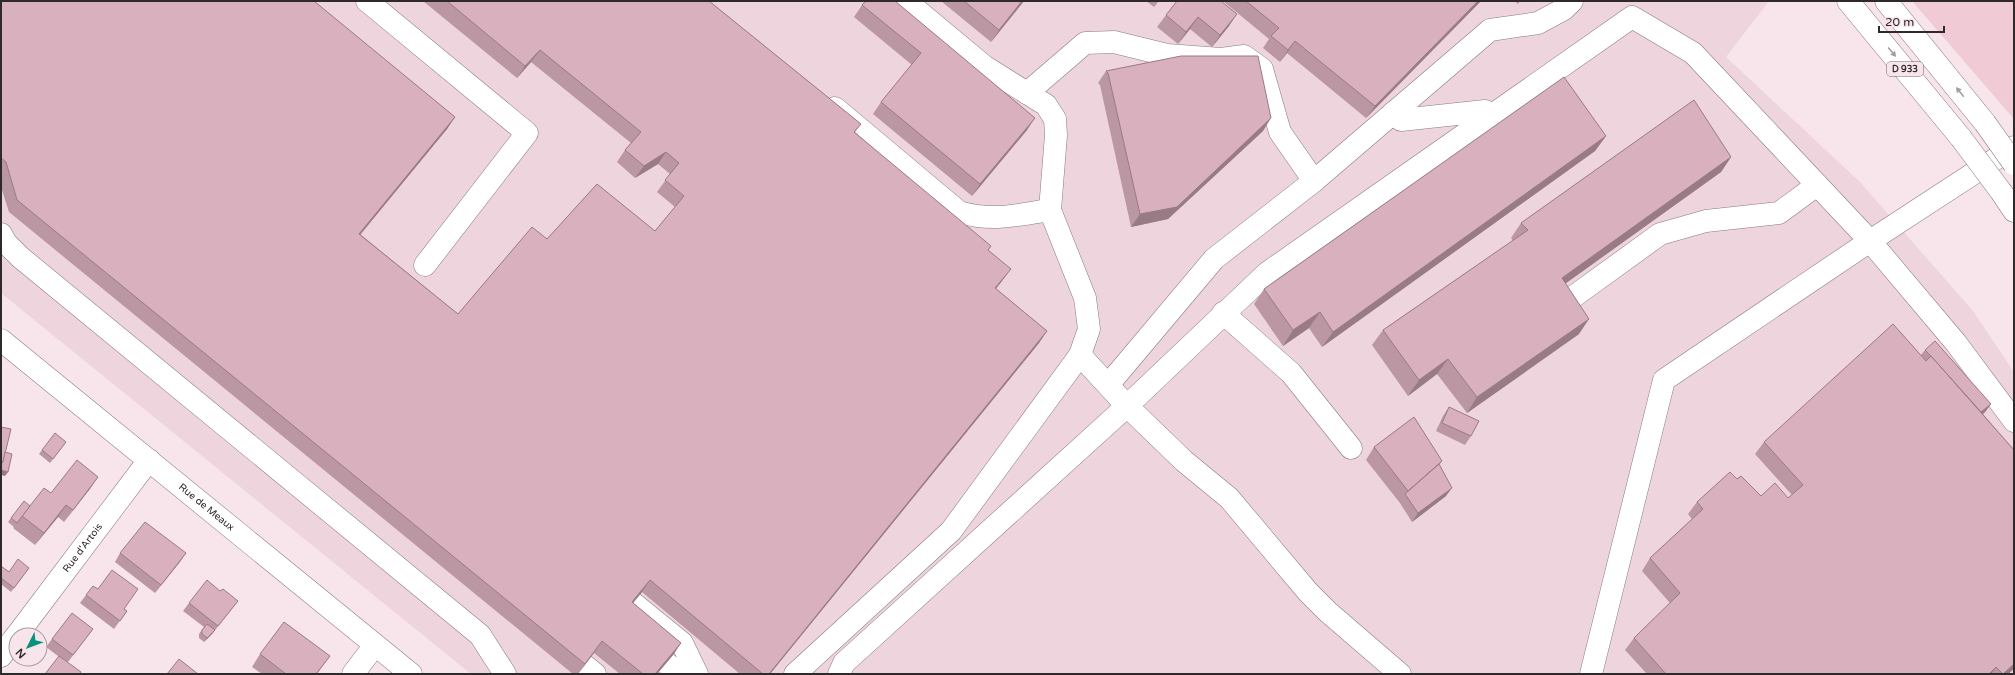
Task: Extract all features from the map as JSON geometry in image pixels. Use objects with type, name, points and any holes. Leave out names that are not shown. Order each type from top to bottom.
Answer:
[{"type":"main road","points":[[367,1],[527,133],[425,265]]},
{"type":"main road","points":[[795,674],[951,531],[1080,355],[1088,329],[1085,298],[1050,210],[1056,135],[1054,120],[1046,105],[984,66],[906,1]]},
{"type":"main road","points":[[1108,385],[1214,259],[1314,181],[1490,30],[1538,23],[1564,9],[1572,1]]},
{"type":"main road","name":"D 933","points":[[1848,1],[1961,138],[2014,211]]},
{"type":"main road","name":"D 933","points":[[1886,1],[1985,123],[2014,164]]},
{"type":"main road","points":[[839,674],[844,663],[1127,406],[1267,273],[1632,17],[1693,53],[1870,241],[1956,343],[2014,421]]},
{"type":"main road","points":[[1027,93],[1085,42],[1114,42],[1167,55],[1221,59],[1244,56],[1262,69],[1280,132],[1314,181]]},
{"type":"main road","points":[[818,94],[959,212],[978,217],[997,218],[1050,210]]},
{"type":"main road","points":[[1393,113],[1401,120],[1485,111],[1490,116]]},
{"type":"main road","points":[[1591,674],[1664,380],[1870,241],[2014,147]]},
{"type":"main road","points":[[1573,297],[1660,234],[1706,221],[1779,213],[1816,184]]},
{"type":"main road","points":[[1,234],[6,243],[20,257],[480,635],[505,674]]},
{"type":"main road","points":[[1223,314],[1291,373],[1352,448]]},
{"type":"main road","name":"Rue de Meaux","points":[[1,340],[411,674]]},
{"type":"main road","points":[[1080,355],[1127,406],[1184,460],[1229,498],[1308,592],[1328,612],[1400,674]]},
{"type":"main road","name":"Rue d'Artois","points":[[22,627],[149,460]]},
{"type":"main road","points":[[634,602],[682,643],[697,674]]},
{"type":"main road","points":[[353,674],[375,645]]},
{"type":"main road","name":"Rue d'Artois","points":[[1,656],[8,646]]},
{"type":"shaded area","points":[[1,1],[1769,1],[1726,57],[1860,182],[1973,311],[2014,372],[2014,674],[471,674],[1,293]]},
{"type":"shaded area","points":[[1912,1],[2014,1],[2014,119]]},
{"type":"building","points":[[1,1],[314,1],[455,117],[359,234],[458,314],[532,227],[547,239],[597,184],[655,231],[684,196],[665,180],[679,163],[666,152],[644,166],[625,150],[641,132],[540,50],[525,66],[447,1],[709,1],[861,124],[854,132],[991,246],[988,250],[1011,269],[995,288],[1047,331],[769,674],[763,674],[650,580],[632,602],[681,643],[655,674],[643,674],[602,641],[585,664],[17,200],[6,162],[1,158]]},
{"type":"building","points":[[866,1],[895,1],[1035,118],[980,184],[881,102],[921,53],[862,5]]},
{"type":"building","points":[[964,1],[1022,1],[999,30]]},
{"type":"building","points":[[1177,1],[1221,1],[1237,14],[1220,35],[1198,17],[1186,32],[1166,15]]},
{"type":"building","points":[[1246,1],[1478,1],[1375,106],[1295,41],[1288,50],[1271,36],[1279,28]]},
{"type":"building","points":[[1181,56],[1258,56],[1271,118],[1177,207],[1140,214],[1108,73],[1106,71]]},
{"type":"building","points":[[1564,77],[1606,136],[1333,332],[1320,312],[1293,330],[1264,289]]},
{"type":"building","points":[[1694,100],[1731,157],[1562,278],[1589,319],[1477,397],[1448,359],[1419,380],[1383,330],[1528,230],[1521,223]]},
{"type":"building","points":[[1893,324],[1926,361],[1931,356],[2014,450],[2014,664],[2003,674],[1996,667],[1989,674],[1666,674],[1634,638],[1680,593],[1650,558],[1703,509],[1697,502],[1730,472],[1737,479],[1741,476],[1761,496],[1775,483],[1788,498],[1803,485],[1764,442]]},
{"type":"building","points":[[1935,341],[1991,404],[1981,412],[1925,350]]},
{"type":"building","points":[[1449,407],[1479,421],[1471,436],[1442,423]]},
{"type":"building","points":[[1414,417],[1442,461],[1408,491],[1374,447]]},
{"type":"building","points":[[1,427],[11,429],[3,462],[1,461]]},
{"type":"building","points":[[55,433],[66,442],[53,459],[42,450]]},
{"type":"building","points":[[5,452],[12,454],[8,472],[1,470],[1,464],[3,462]]},
{"type":"building","points":[[77,460],[98,477],[73,510],[66,505],[44,533],[22,516],[44,488],[51,493]]},
{"type":"building","points":[[1439,464],[1452,488],[1418,513],[1405,494]]},
{"type":"building","points":[[24,501],[30,506],[17,523],[11,518]]},
{"type":"building","points":[[145,522],[186,553],[161,585],[120,553]]},
{"type":"building","points":[[18,559],[29,568],[14,588],[1,578],[1,566],[9,572]]},
{"type":"building","points":[[112,570],[138,589],[124,609],[127,611],[120,621],[86,595],[93,586],[98,589]]},
{"type":"building","points":[[207,580],[220,591],[223,589],[238,601],[218,626],[189,603]]},
{"type":"building","points":[[72,613],[93,629],[73,655],[52,639]]},
{"type":"building","points":[[284,622],[330,656],[316,674],[286,674],[260,654]]},
{"type":"building","points":[[207,624],[215,630],[207,638],[202,634],[202,630]]},
{"type":"building","points":[[59,656],[81,672],[80,674],[45,674]]},
{"type":"building","points":[[179,659],[198,674],[167,674]]}]
